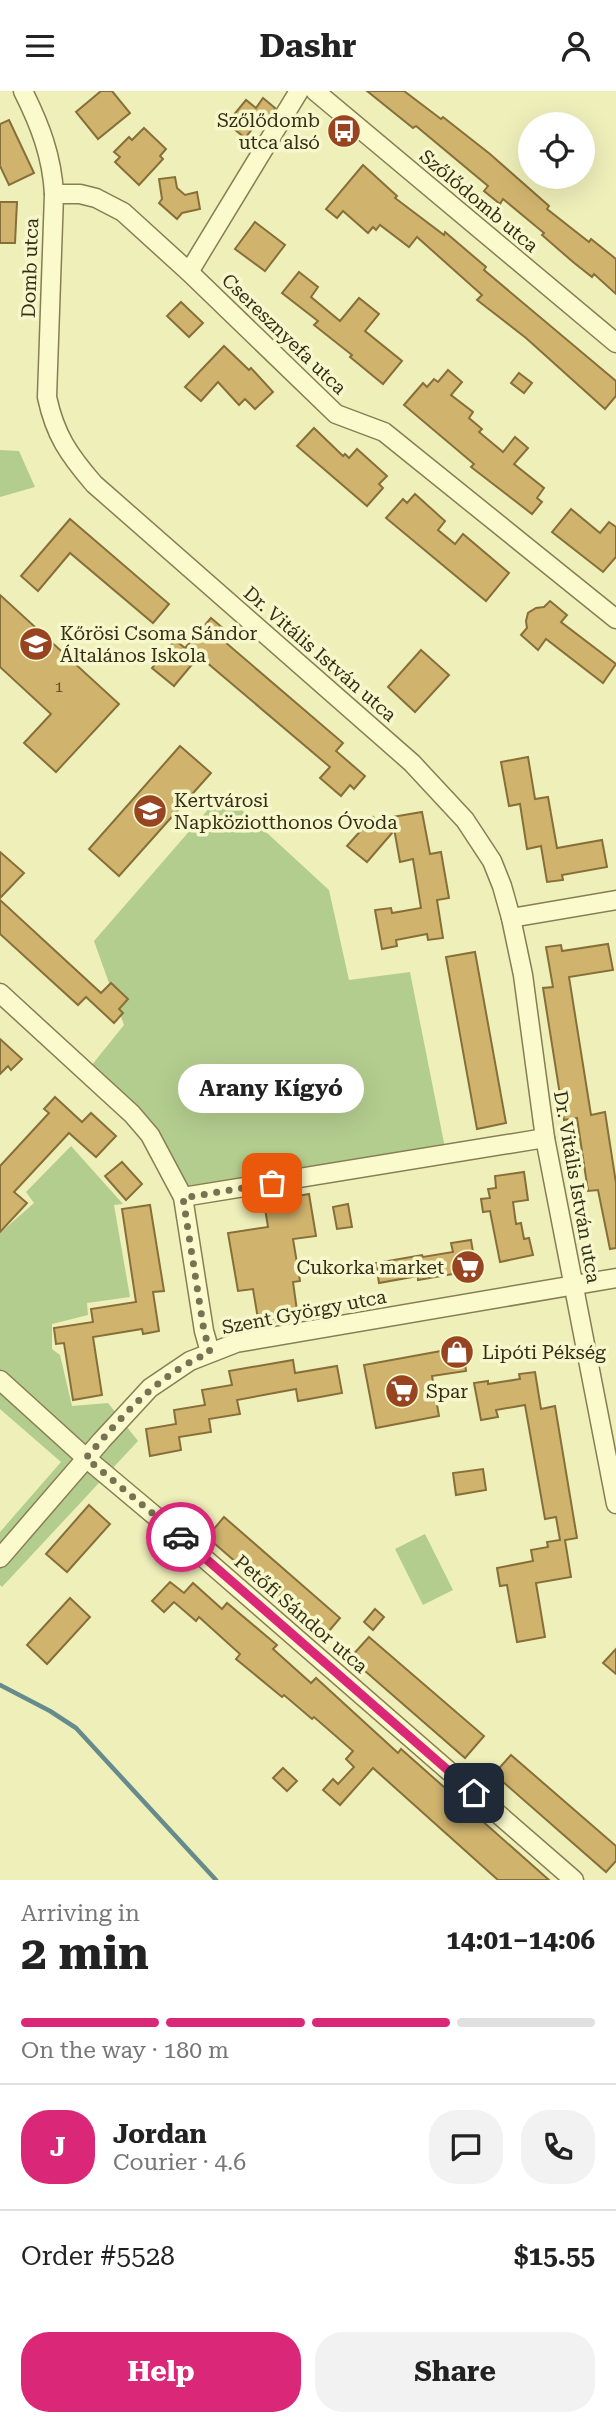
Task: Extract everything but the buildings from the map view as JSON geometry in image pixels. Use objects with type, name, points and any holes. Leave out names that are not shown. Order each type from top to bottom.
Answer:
[{"type":"street","name":"Domb utca","points":[[23,91],[47,146],[52,169],[54,194],[47,397],[52,421],[65,448]]},
{"type":"street","points":[[189,272],[299,91]]},
{"type":"street","name":"Szőlődomb utca","points":[[315,91],[616,343]]},
{"type":"street","name":"Cseresznyefa utca","points":[[54,194],[80,194],[123,212],[336,414],[384,432],[613,610]]},
{"type":"street","name":"Dr. Vitális István utca","points":[[65,448],[94,484],[412,763],[465,820],[480,841],[502,886],[523,975],[545,1138],[616,1504]]},
{"type":"street","points":[[511,918],[616,900]]},
{"type":"street","points":[[0,993],[132,1114],[150,1135],[183,1198],[204,1331],[210,1352]]},
{"type":"street","points":[[183,1198],[545,1138]]},
{"type":"street","name":"Szent György utca","points":[[0,1558],[150,1388],[171,1372],[210,1352],[236,1343],[616,1278]]},
{"type":"street","name":"Petőfi Sándor utca","points":[[0,1380],[86,1458],[574,1880]]},
{"type":"green space","points":[[0,450],[19,451],[35,487],[0,497]]},
{"type":"green space","points":[[231,800],[329,890],[349,980],[410,972],[447,1158],[177,1205],[137,1124],[83,1076],[124,1025],[94,941],[212,805]]},
{"type":"green space","points":[[71,1146],[123,1204],[114,1205],[130,1297],[87,1303],[88,1315],[52,1324],[52,1349],[60,1355],[72,1406],[108,1403],[138,1441],[2,1587],[0,1532],[61,1462],[0,1409],[0,1233],[34,1203],[26,1192]]},
{"type":"green space","points":[[425,1534],[453,1590],[423,1605],[395,1549]]},
{"type":"waterway","points":[[0,1685],[76,1728],[216,1880]]},
{"type":"way so far","points":[[181,1537],[86,1458],[150,1388],[171,1372],[210,1352],[204,1331],[183,1198],[272,1183]]},
{"type":"place","name":"Szőlődomb utca alsó","points":[[344,131]]},
{"type":"place","name":"Kőrösi Csoma Sándor Általános Iskola","points":[[36,644]]},
{"type":"place","name":"Kertvárosi Napköziotthonos Óvoda","points":[[150,811]]},
{"type":"place","name":"Arany Kígyó","points":[[272,1183]]},
{"type":"place","name":"Cukorka market","points":[[468,1267]]},
{"type":"place","name":"Lipóti Pékség","points":[[457,1352]]},
{"type":"place","name":"Spar","points":[[402,1391]]},
{"type":"route","points":[[181,1537],[474,1793]]}]
